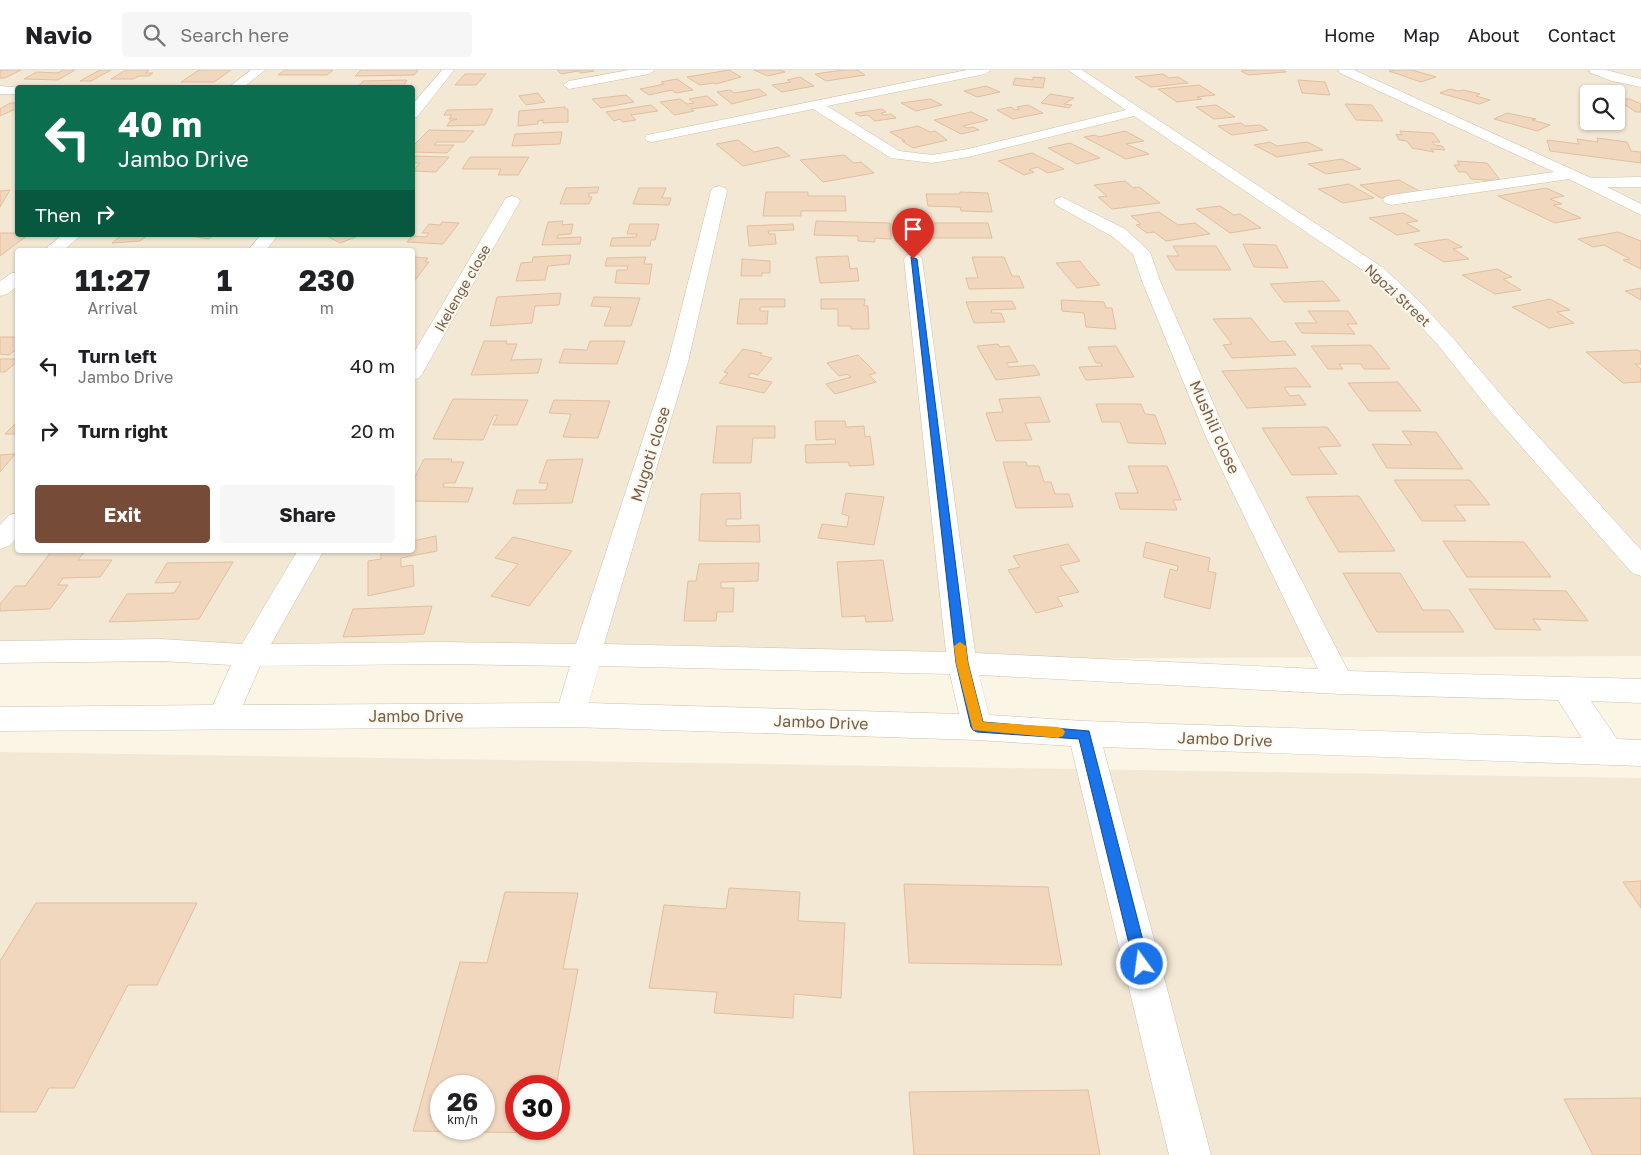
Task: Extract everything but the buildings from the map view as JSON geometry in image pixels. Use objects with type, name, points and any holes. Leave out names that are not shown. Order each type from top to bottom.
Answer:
[{"type":"street","points":[[238,85],[259,70]]},
{"type":"street","points":[[415,110],[448,70]]},
{"type":"street","points":[[570,85],[649,70]]},
{"type":"street","points":[[652,138],[985,70]]},
{"type":"street","name":"Ngozi Street","points":[[1074,70],[1376,271],[1445,340],[1500,408],[1641,567]]},
{"type":"street","points":[[1344,70],[1571,174],[1641,210]]},
{"type":"street","points":[[1595,70],[1616,78],[1641,83]]},
{"type":"street","points":[[0,90],[15,90]]},
{"type":"street","points":[[816,105],[896,155],[932,159],[968,153],[1137,111]]},
{"type":"street","points":[[1391,200],[1571,174]]},
{"type":"street","points":[[1586,182],[1641,182]]},
{"type":"street","name":"Mugoti close","points":[[571,715],[587,655],[678,362],[719,191]]},
{"type":"street","name":"Ikelenge close","points":[[415,369],[512,202]]},
{"type":"street","name":"Mushili close","points":[[1062,202],[1119,233],[1141,252],[1151,281],[1217,437],[1339,682]]},
{"type":"street","points":[[56,248],[70,237]]},
{"type":"street","points":[[259,248],[268,237]]},
{"type":"street","points":[[913,259],[962,663],[977,727]]},
{"type":"street","points":[[0,290],[15,279]]},
{"type":"street","points":[[0,540],[15,523]]},
{"type":"street","points":[[223,717],[250,655],[309,553]]},
{"type":"street","points":[[0,652],[160,650],[250,655],[440,653],[962,663],[1339,682],[1641,691]]},
{"type":"street","points":[[1567,689],[1608,752]]},
{"type":"street","name":"Jambo Drive","points":[[0,719],[571,715],[977,727],[1084,734],[1641,753]]},
{"type":"street","points":[[1084,734],[1190,1155]]},
{"type":"shaded area","points":[[0,70],[1641,70],[1641,656],[0,663]]},
{"type":"shaded area","points":[[0,752],[1641,778],[1641,1155],[0,1155]]},
{"type":"slow traffic","points":[[960,646],[962,663],[977,727],[1058,732]]},
{"type":"route","points":[[913,259],[962,663],[977,727],[1084,734],[1142,964]]}]
